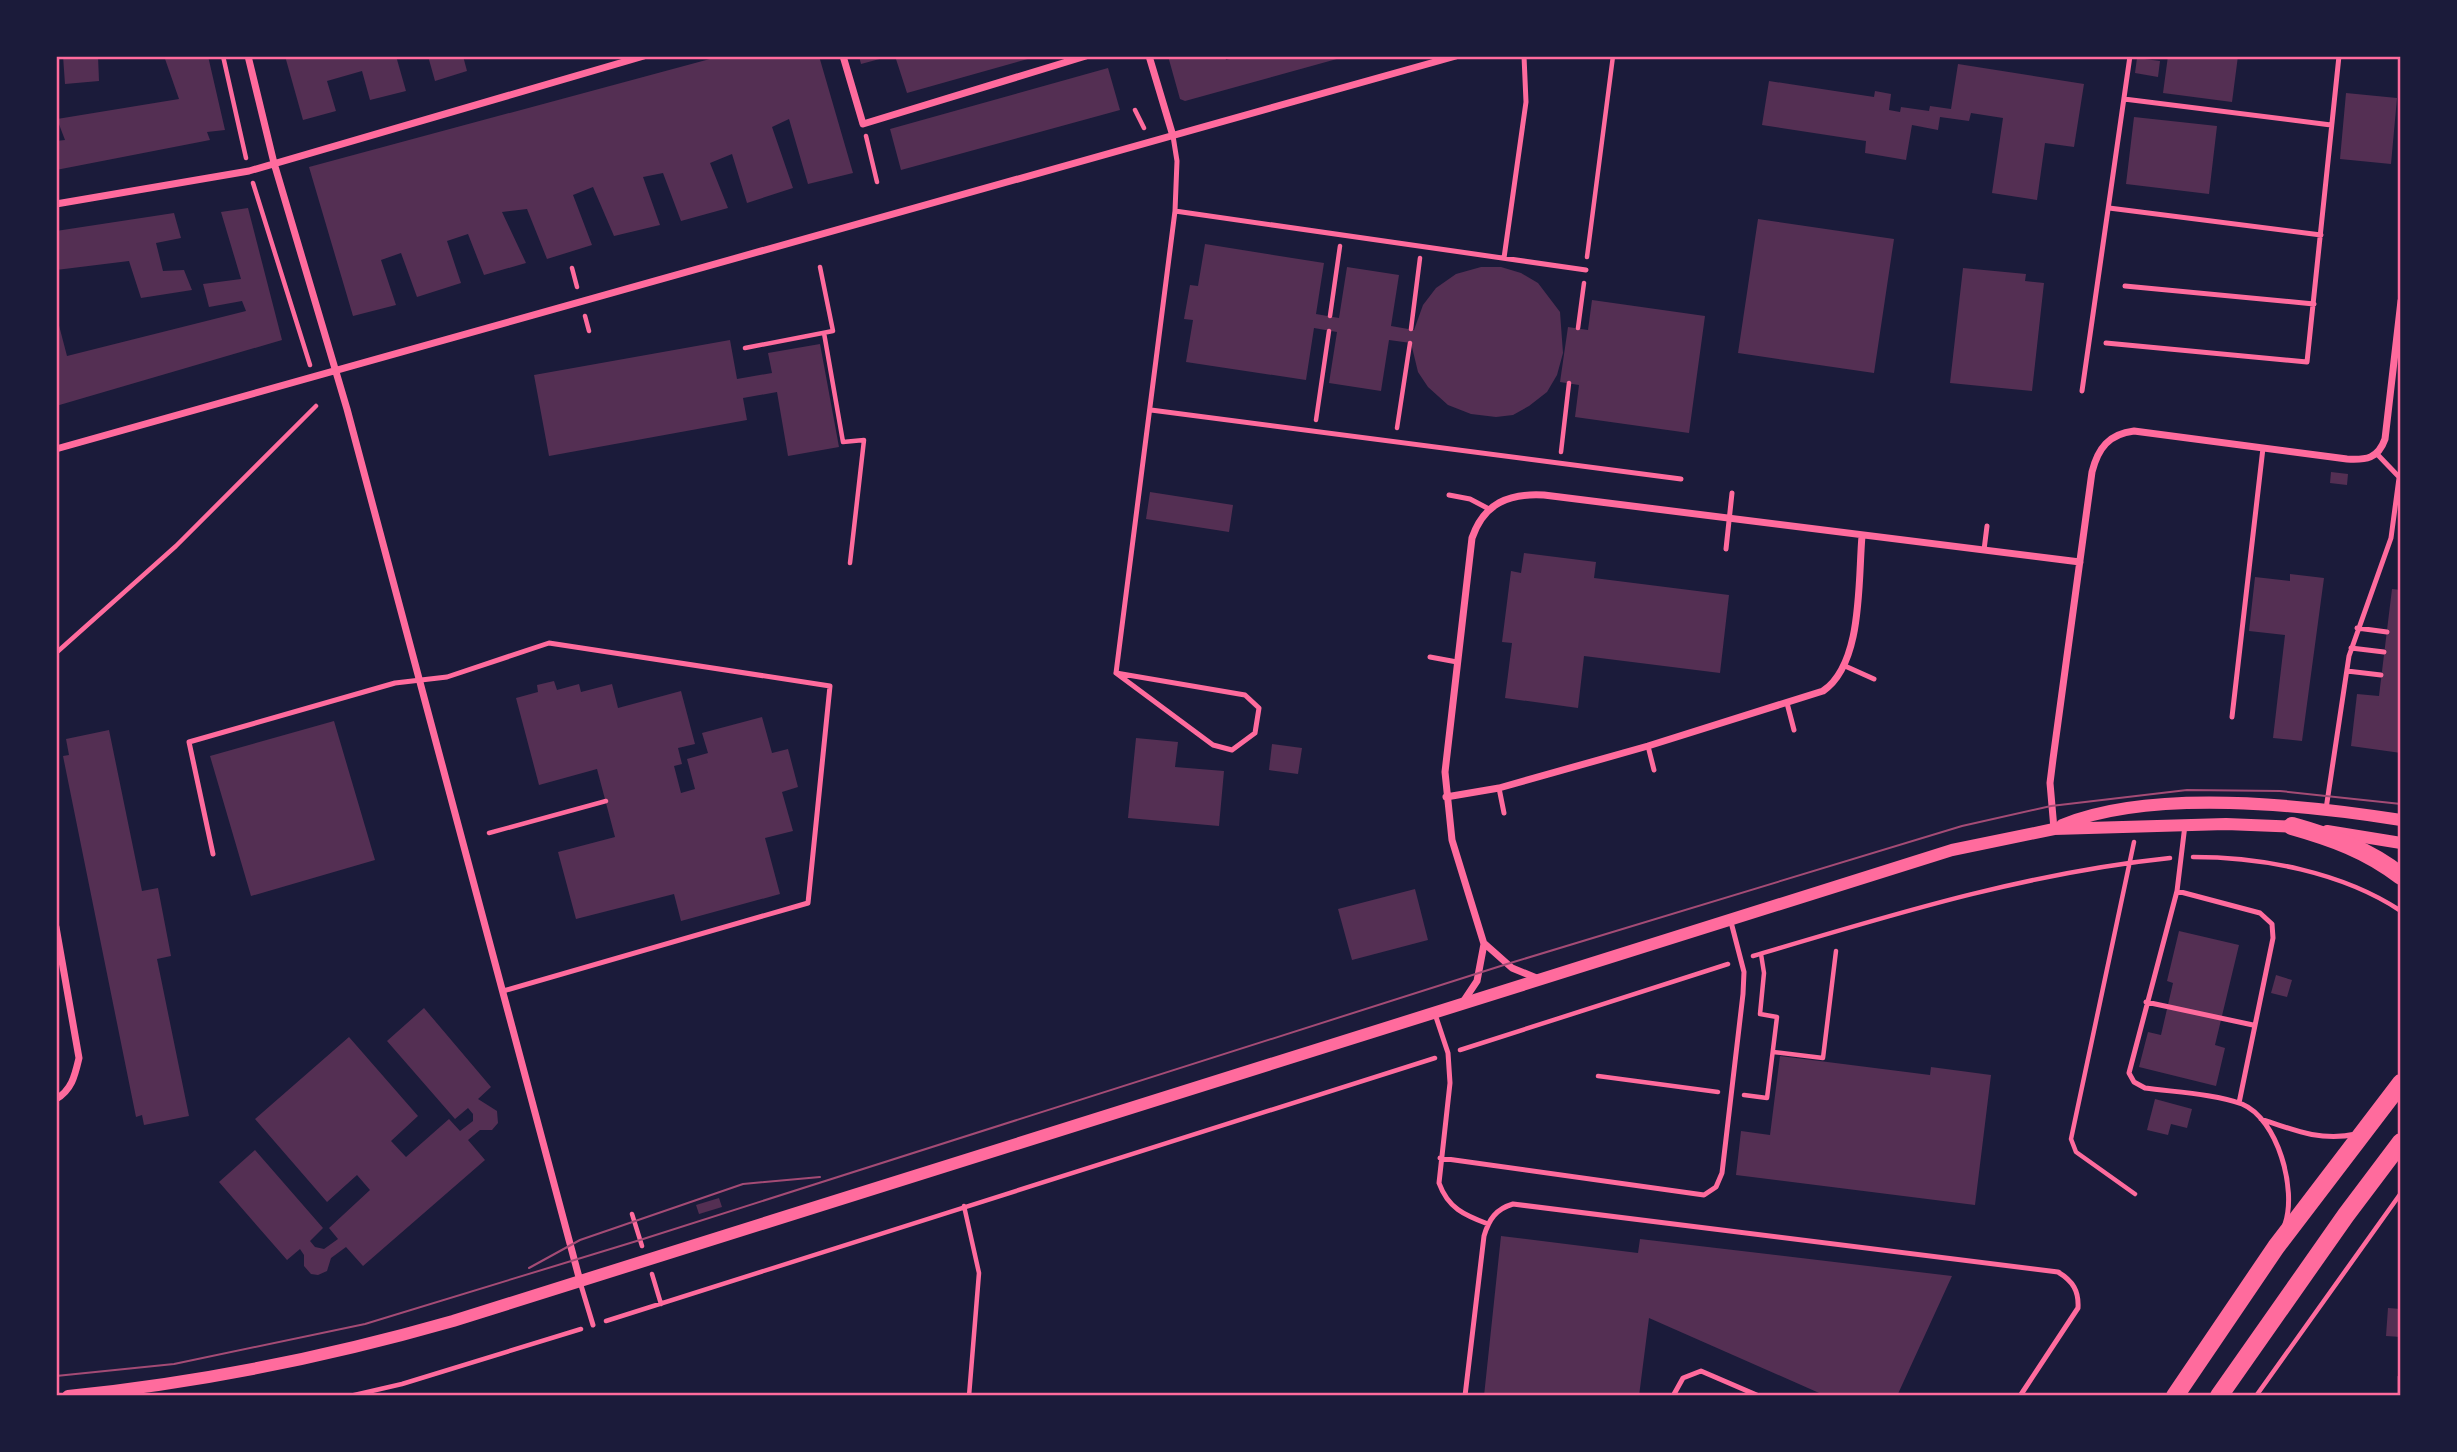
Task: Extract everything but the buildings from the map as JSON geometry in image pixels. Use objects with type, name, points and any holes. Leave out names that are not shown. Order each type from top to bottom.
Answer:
[{"type":"main road","points":[[2292,826],[2354,846],[2401,876]]},
{"type":"main road","points":[[2175,1396],[2276,1247],[2401,1083]]},
{"type":"main road","points":[[2219,1396],[2338,1226],[2401,1142]]},
{"type":"street","points":[[247,56],[274,163],[337,370],[580,1282]]},
{"type":"street","points":[[56,204],[249,172],[644,56]]},
{"type":"street","points":[[843,56],[863,124],[1086,56]]},
{"type":"street","points":[[1149,56],[1173,135]]},
{"type":"street","points":[[56,449],[1456,56]]},
{"type":"street","points":[[2054,829],[2050,783],[2096,459],[2112,437],[2134,431],[2366,460],[2377,454],[2385,439],[2401,301]]},
{"type":"street","points":[[1463,1002],[1477,981],[1485,944],[1452,840],[1446,797],[1447,747],[1472,538],[1478,521],[1489,509],[1504,499],[1534,495],[2080,562]]},
{"type":"street","points":[[1446,797],[1499,788],[1648,746],[1823,691],[1835,683],[1845,666],[1852,641],[1862,536]]},
{"type":"street","points":[[2054,829],[2081,817],[2108,812],[2164,806],[2236,804],[2326,810],[2401,820]]},
{"type":"street","points":[[68,1396],[166,1385],[354,1349],[580,1282],[1952,850],[2054,829],[2138,828],[2185,824],[2292,826],[2401,843]]},
{"type":"street","points":[[56,927],[79,1058],[75,1079],[65,1094],[56,1099]]},
{"type":"street","points":[[1485,944],[1512,968],[1539,979]]},
{"type":"lane","points":[[1504,258],[1527,102],[1524,56]]},
{"type":"lane","points":[[2082,391],[2130,56]]},
{"type":"lane","points":[[2106,343],[2307,362],[2339,56]]},
{"type":"lane","points":[[2124,99],[2331,125]]},
{"type":"lane","points":[[1116,673],[1175,211],[1177,160],[1173,135]]},
{"type":"lane","points":[[2109,208],[2321,234]]},
{"type":"lane","points":[[1175,211],[1586,270]]},
{"type":"lane","points":[[2125,286],[2314,304]]},
{"type":"lane","points":[[1151,410],[1681,479]]},
{"type":"lane","points":[[2232,717],[2263,448]]},
{"type":"lane","points":[[2326,810],[2351,648],[2390,538],[2400,479],[2377,454]]},
{"type":"lane","points":[[1726,549],[1732,494]]},
{"type":"lane","points":[[1449,495],[1470,499],[1489,509]]},
{"type":"lane","points":[[1984,551],[1987,526]]},
{"type":"lane","points":[[2357,628],[2387,632]]},
{"type":"lane","points":[[213,854],[189,742],[395,683],[447,677],[549,643],[830,686],[808,903],[503,991]]},
{"type":"lane","points":[[2351,648],[2384,653]]},
{"type":"lane","points":[[1430,657],[1457,662]]},
{"type":"lane","points":[[1845,666],[1874,678]]},
{"type":"lane","points":[[2347,671],[2382,675]]},
{"type":"lane","points":[[1116,673],[1245,695],[1259,708],[1255,733],[1232,750],[1213,745],[1116,673]]},
{"type":"lane","points":[[1787,703],[1794,730]]},
{"type":"lane","points":[[1648,746],[1654,770]]},
{"type":"lane","points":[[1499,788],[1503,813]]},
{"type":"lane","points":[[2185,824],[2178,891],[2129,1073],[2134,1082],[2145,1088],[2239,1103],[2261,1119],[2322,1137],[2338,1138],[2361,1133]]},
{"type":"lane","points":[[2178,891],[2260,913],[2272,924],[2273,938],[2239,1103]]},
{"type":"lane","points":[[1440,1158],[1704,1195],[1710,1192],[1722,1173],[1743,994],[1741,960],[1731,919]]},
{"type":"lane","points":[[2146,1002],[2253,1025]]},
{"type":"lane","points":[[1434,1011],[1448,1054],[1450,1083],[1439,1183],[1444,1198],[1453,1208],[1488,1224]]},
{"type":"lane","points":[[2261,1119],[2287,1170],[2289,1182],[2287,1219],[2276,1247]]},
{"type":"lane","points":[[1465,1396],[1488,1224],[1502,1207],[1530,1205],[2058,1272],[2075,1287],[2078,1308],[2020,1396]]},
{"type":"lane","points":[[580,1282],[593,1325]]},
{"type":"lane","points":[[1672,1396],[1683,1378],[1702,1371],[1759,1396]]},
{"type":"path","points":[[223,56],[249,172],[313,377]]},
{"type":"path","points":[[1578,328],[1613,56]]},
{"type":"path","points":[[863,124],[877,182]]},
{"type":"path","points":[[1330,316],[1342,235]]},
{"type":"path","points":[[1411,329],[1422,246]]},
{"type":"path","points":[[745,348],[833,331],[820,267]]},
{"type":"path","points":[[1314,432],[1329,331]]},
{"type":"path","points":[[824,333],[843,442],[864,440],[850,563]]},
{"type":"path","points":[[1395,442],[1410,343]]},
{"type":"path","points":[[1559,463],[1569,383]]},
{"type":"path","points":[[56,653],[196,527],[264,454],[316,407]]},
{"type":"path","points":[[489,833],[606,801]]},
{"type":"path","points":[[2135,1194],[2076,1152],[2071,1139],[2128,862],[2138,828]]},
{"type":"path","points":[[350,1396],[402,1384],[593,1325],[1741,960],[1980,890],[2128,862],[2182,857],[2228,857],[2300,870],[2348,886],[2401,911]]},
{"type":"path","points":[[1773,1052],[1823,1058],[1836,951]]},
{"type":"path","points":[[2256,1396],[2401,1193]]},
{"type":"path","points":[[964,1206],[979,1273],[969,1396]]},
{"type":"tram line","points":[[56,1376],[174,1364],[365,1324],[640,1240],[1507,964],[1962,826],[2051,806],[2187,790],[2280,791],[2401,804]]},
{"type":"tram line","points":[[529,1268],[580,1240],[743,1184],[820,1177]]}]
